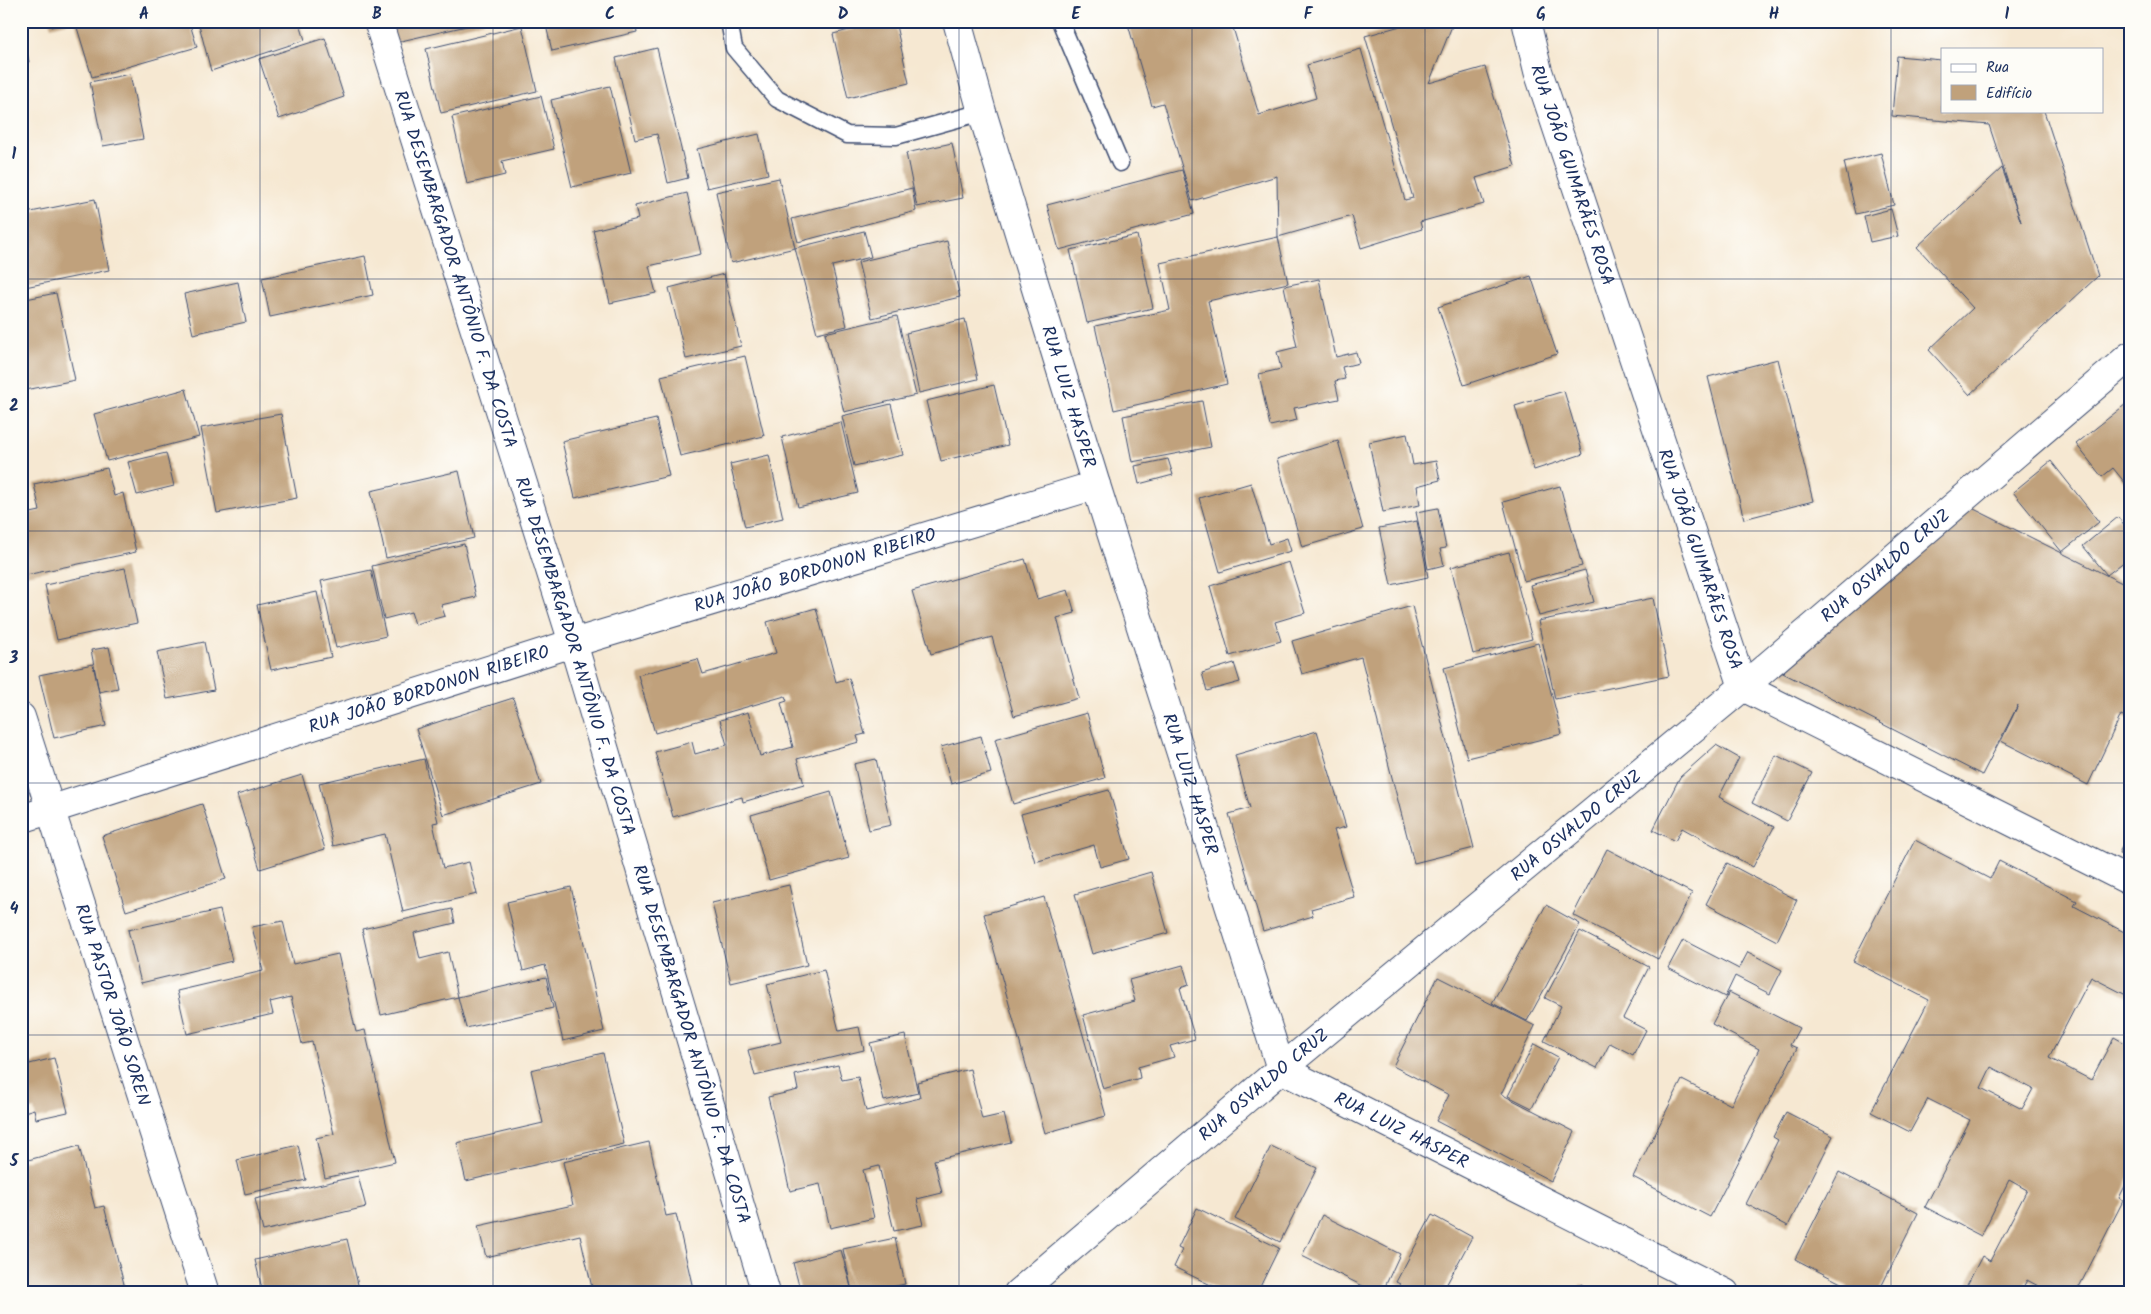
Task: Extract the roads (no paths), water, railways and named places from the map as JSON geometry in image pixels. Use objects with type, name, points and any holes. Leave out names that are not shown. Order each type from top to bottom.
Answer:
[{"type":"street","name":"RUA DESEMBARGADOR ANTÔNIO F. DA COSTA","points":[[378,21],[572,643],[766,1293]]},
{"type":"street","name":"RUA LUIZ HASPER","points":[[957,21],[982,112],[1096,485],[1281,1069],[1725,1293]]},
{"type":"street","name":"RUA JOÃO GUIMARÃES ROSA","points":[[1526,21],[1538,71],[1743,687],[2130,881]]},
{"type":"street","name":"RUA OSVALDO CRUZ","points":[[1018,1293],[1281,1069],[1743,687],[2130,356]]},
{"type":"street","name":"RUA JOÃO BORDONON RIBEIRO","points":[[21,819],[572,643],[1096,485]]},
{"type":"street","name":"RUA PASTOR JOÃO SOREN","points":[[21,717],[204,1293]]},
{"type":"lane","points":[[729,21],[734,48],[777,99],[847,135],[896,136],[982,112]]},
{"type":"lane","points":[[1060,21],[1120,163]]}]
